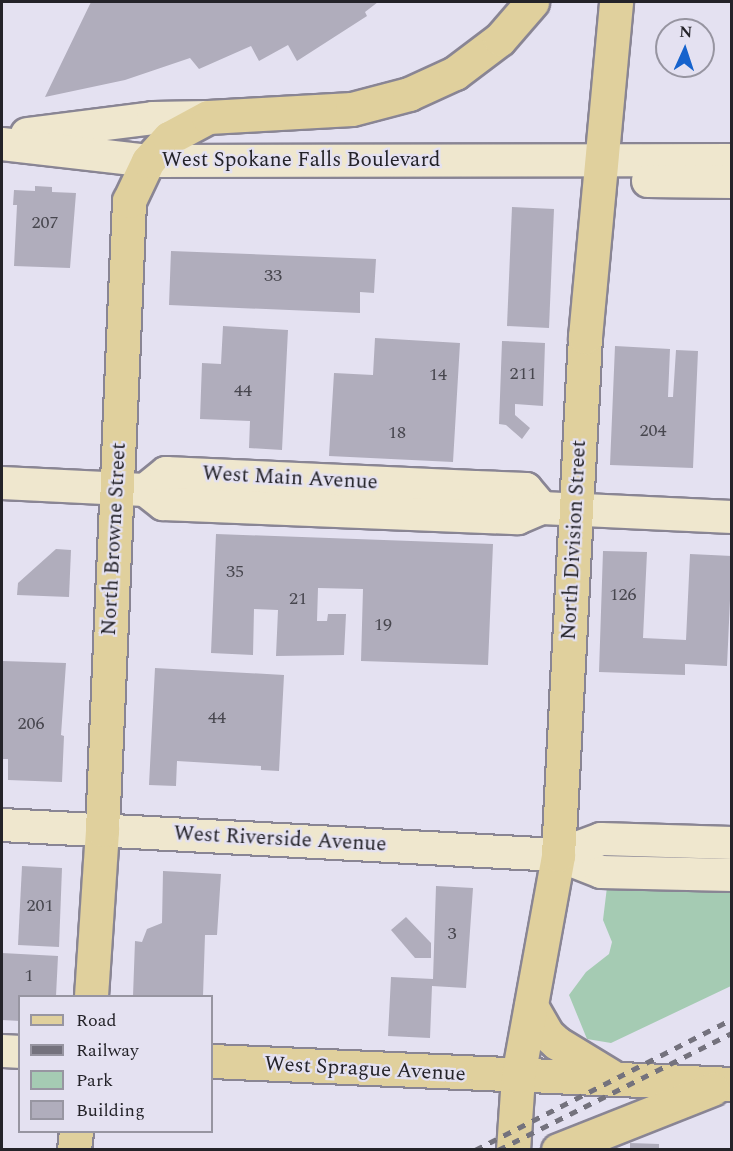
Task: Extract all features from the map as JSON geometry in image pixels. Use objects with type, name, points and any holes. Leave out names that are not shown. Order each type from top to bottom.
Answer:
[{"type":"main road","points":[[2,138],[153,118],[352,109],[410,94],[455,72],[500,39],[532,2]]},
{"type":"main road","name":"North Division Street","points":[[513,1149],[518,1076],[558,855],[585,337],[616,2]]},
{"type":"main road","name":"North Browne Street","points":[[91,995],[102,830],[131,489],[129,201],[148,161],[169,138],[208,117]]},
{"type":"main road","name":"West Spokane Falls Boulevard","points":[[2,144],[148,161],[600,170]]},
{"type":"main road","points":[[600,170],[732,160]]},
{"type":"main road","points":[[600,170],[732,182]]},
{"type":"main road","name":"West Main Avenue","points":[[131,489],[166,473],[526,489],[542,508],[732,516]]},
{"type":"main road","points":[[2,483],[131,489]]},
{"type":"main road","name":"West Riverside Avenue","points":[[2,825],[558,855]]},
{"type":"main road","points":[[558,855],[601,839],[732,843]]},
{"type":"main road","points":[[558,855],[601,872],[732,875]]},
{"type":"main road","points":[[531,1006],[547,1034],[563,1048],[621,1080]]},
{"type":"main road","points":[[2,1051],[18,1052]]},
{"type":"main road","name":"West Sprague Avenue","points":[[213,1061],[728,1084]]},
{"type":"main road","points":[[558,1149],[728,1084]]},
{"type":"main road","points":[[74,1149],[76,1133]]},
{"type":"green space","points":[[607,887],[731,892],[731,986],[611,1043],[587,1039],[569,995],[586,972],[609,954],[612,942],[603,920]]},
{"type":"building","points":[[91,2],[378,2],[365,12],[367,16],[297,61],[288,45],[259,61],[251,46],[199,69],[190,58],[125,80],[45,97]]},
{"type":"building","points":[[35,186],[52,187],[52,192],[76,193],[70,268],[14,266],[17,205],[13,205],[14,190],[35,191]]},
{"type":"building","points":[[512,207],[554,209],[549,328],[507,326]]},
{"type":"building","points":[[171,251],[376,259],[374,293],[360,292],[360,313],[169,305]]},
{"type":"building","points":[[223,326],[288,330],[282,450],[249,448],[250,421],[200,419],[202,363],[221,364]]},
{"type":"building","points":[[375,338],[460,343],[453,462],[329,456],[334,373],[373,375]]},
{"type":"building","points":[[502,341],[545,343],[543,406],[515,404],[515,415],[530,428],[522,439],[506,425],[499,424]]},
{"type":"building","points":[[615,346],[670,349],[668,397],[673,397],[676,350],[698,351],[693,468],[610,465]]},
{"type":"building","points":[[216,534],[493,544],[488,665],[361,661],[363,589],[318,588],[317,621],[327,621],[328,614],[346,614],[344,655],[276,656],[278,610],[254,609],[253,655],[211,653]]},
{"type":"building","points":[[56,549],[71,550],[69,597],[17,595],[18,583]]},
{"type":"building","points":[[603,551],[647,552],[643,638],[686,640],[690,554],[732,556],[727,666],[685,664],[685,675],[599,672]]},
{"type":"building","points":[[2,661],[66,663],[61,735],[64,736],[62,782],[8,780],[8,759],[2,759]]},
{"type":"building","points":[[155,668],[284,675],[279,771],[261,770],[261,766],[177,761],[176,786],[149,785]]},
{"type":"building","points":[[22,866],[62,868],[59,947],[18,945]]},
{"type":"building","points":[[163,871],[221,874],[217,935],[205,935],[203,995],[133,995],[135,941],[142,942],[147,929],[162,923]]},
{"type":"building","points":[[436,886],[473,888],[466,988],[432,986],[430,1038],[388,1036],[391,977],[433,979]]},
{"type":"building","points":[[406,917],[431,943],[431,958],[415,958],[391,930]]},
{"type":"building","points":[[2,953],[58,956],[56,995],[18,995],[18,1021],[2,1020]]},
{"type":"building","points":[[630,1143],[659,1144],[659,1150],[630,1150]]},
{"type":"railway","points":[[475,1150],[732,1019]]},
{"type":"railway","points":[[498,1150],[732,1033]]}]
